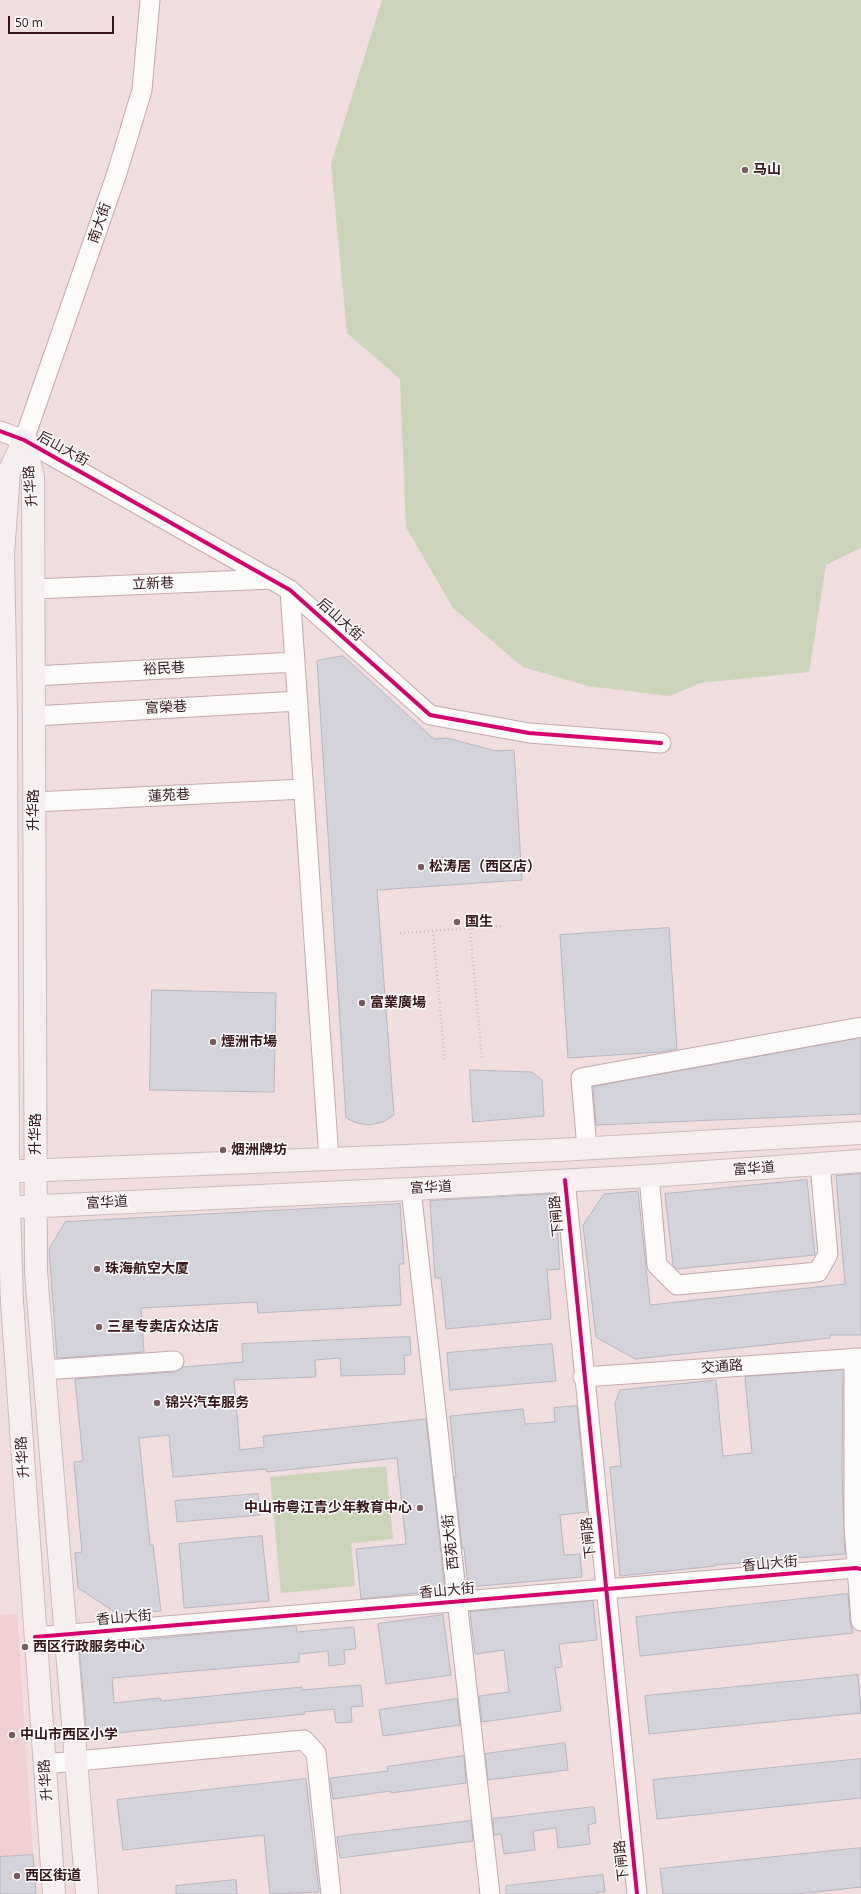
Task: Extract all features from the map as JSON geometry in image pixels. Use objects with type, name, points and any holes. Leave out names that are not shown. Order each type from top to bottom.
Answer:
[{"type":"main road","name":"升华路","points":[[24,440],[9,472],[2,553],[3,1209],[10,1272],[54,1894]]},
{"type":"main road","name":"升华路","points":[[24,440],[33,477],[36,1272],[87,1894]]},
{"type":"main road","points":[[4,1172],[587,1148],[861,1133]]},
{"type":"main road","name":"富华道","points":[[3,1209],[36,1206],[411,1189],[649,1176],[861,1161]]},
{"type":"street","name":"南大街","points":[[24,440],[117,173],[140,97],[142,90],[150,0]]},
{"type":"street","name":"后山大街","points":[[0,431],[24,440],[290,590],[430,715],[529,733],[661,743]]},
{"type":"street","name":"立新巷","points":[[34,589],[272,580]]},
{"type":"street","points":[[290,590],[330,1159]]},
{"type":"street","name":"裕民巷","points":[[34,676],[295,662]]},
{"type":"street","name":"富榮巷","points":[[34,716],[298,701]]},
{"type":"street","name":"蓮苑巷","points":[[34,802],[304,789]]},
{"type":"street","points":[[587,1148],[581,1078],[861,1027]]},
{"type":"street","points":[[649,1176],[657,1265],[677,1285],[818,1272],[828,1254],[820,1164]]},
{"type":"street","name":"下闸路","points":[[564,1180],[637,1894]]},
{"type":"street","name":"西苑大街","points":[[411,1189],[490,1894]]},
{"type":"street","points":[[858,1358],[857,1526],[861,1621]]},
{"type":"street","name":"交通路","points":[[583,1377],[858,1358]]},
{"type":"street","points":[[44,1370],[174,1361]]},
{"type":"street","name":"香山大街","points":[[35,1637],[605,1588],[859,1568]]},
{"type":"street","points":[[44,1764],[304,1740],[316,1753],[331,1894]]},
{"type":"path","points":[[400,933],[504,926]]},
{"type":"path","points":[[470,929],[482,1059]]},
{"type":"path","points":[[433,931],[445,1062]]},
{"type":"shaded area","name":"中山市西区小学","points":[[17,1614],[33,1855],[0,1857],[0,1615]]},
{"type":"green space","points":[[382,0],[861,0],[861,548],[826,565],[809,672],[700,683],[670,696],[588,686],[523,667],[453,608],[406,527],[400,379],[347,333],[331,164]]},
{"type":"green space","points":[[386,1466],[393,1539],[351,1543],[355,1586],[281,1593],[270,1477]]},
{"type":"building","name":"富業廣場","points":[[343,656],[434,739],[447,738],[496,751],[514,750],[522,880],[377,890],[394,1115],[383,1122],[369,1125],[357,1123],[346,1118],[317,661]]},
{"type":"building","points":[[669,928],[677,1049],[660,1052],[568,1058],[560,935]]},
{"type":"building","name":"煙洲市場","points":[[152,990],[276,993],[274,1092],[150,1090]]},
{"type":"building","points":[[861,1038],[861,1114],[596,1125],[593,1087]]},
{"type":"building","points":[[470,1070],[532,1072],[542,1080],[544,1116],[473,1122]]},
{"type":"building","points":[[861,1174],[861,1335],[830,1335],[830,1338],[635,1359],[596,1337],[583,1225],[604,1194],[638,1191],[650,1305],[845,1284],[836,1176]]},
{"type":"building","points":[[807,1180],[815,1255],[677,1269],[673,1265],[665,1194]]},
{"type":"building","points":[[555,1194],[560,1269],[547,1270],[551,1319],[446,1329],[441,1278],[435,1278],[430,1201]]},
{"type":"building","points":[[400,1204],[404,1264],[399,1264],[401,1305],[258,1313],[257,1302],[141,1308],[144,1352],[57,1358],[49,1249],[65,1222]]},
{"type":"building","points":[[410,1337],[411,1355],[404,1355],[405,1374],[341,1376],[340,1358],[315,1360],[316,1377],[234,1380],[240,1450],[264,1447],[263,1436],[426,1419],[445,1590],[361,1599],[356,1549],[406,1544],[397,1458],[267,1472],[266,1469],[173,1477],[169,1435],[139,1438],[150,1545],[153,1545],[161,1611],[118,1614],[78,1588],[75,1553],[82,1552],[74,1462],[83,1461],[75,1379],[175,1372],[183,1367],[243,1362],[242,1344]]},
{"type":"building","points":[[552,1344],[556,1381],[450,1390],[447,1353]]},
{"type":"building","points":[[843,1370],[842,1472],[845,1554],[715,1565],[620,1576],[610,1467],[621,1466],[615,1403],[620,1390],[716,1380],[723,1456],[752,1453],[745,1377]]},
{"type":"building","points":[[577,1406],[587,1512],[560,1515],[564,1555],[580,1554],[582,1577],[468,1587],[454,1477],[456,1477],[450,1416],[523,1409],[525,1424],[555,1422],[554,1408]]},
{"type":"building","points":[[258,1494],[260,1515],[177,1522],[175,1501]]},
{"type":"building","points":[[262,1536],[269,1601],[184,1608],[179,1544]]},
{"type":"building","points":[[848,1594],[850,1622],[853,1633],[640,1656],[636,1617]]},
{"type":"building","points":[[593,1601],[597,1640],[559,1644],[562,1667],[555,1668],[561,1711],[482,1722],[479,1696],[509,1692],[504,1650],[475,1654],[470,1612]]},
{"type":"building","points":[[443,1615],[451,1675],[386,1684],[378,1624]]},
{"type":"building","points":[[296,1626],[297,1632],[354,1627],[356,1649],[344,1650],[345,1664],[329,1666],[328,1651],[299,1654],[299,1662],[112,1678],[114,1703],[160,1698],[161,1701],[302,1687],[302,1690],[361,1685],[363,1706],[351,1707],[352,1722],[336,1723],[334,1709],[304,1712],[305,1714],[87,1736],[79,1646]]},
{"type":"building","points":[[858,1675],[861,1713],[649,1734],[645,1696]]},
{"type":"building","points":[[457,1699],[460,1725],[383,1736],[379,1710]]},
{"type":"building","points":[[565,1743],[568,1770],[488,1780],[485,1754]]},
{"type":"building","points":[[464,1756],[466,1783],[333,1799],[330,1778],[388,1771],[387,1767]]},
{"type":"building","points":[[861,1759],[861,1798],[657,1819],[653,1780]]},
{"type":"building","points":[[306,1779],[319,1892],[270,1894],[264,1835],[123,1850],[117,1800]]},
{"type":"building","points":[[594,1807],[596,1823],[588,1825],[590,1844],[558,1848],[556,1828],[533,1831],[535,1850],[504,1854],[501,1834],[494,1835],[493,1819]]},
{"type":"building","points":[[471,1821],[473,1841],[340,1858],[337,1837]]},
{"type":"building","points":[[861,1848],[861,1887],[797,1894],[663,1894],[660,1869]]},
{"type":"building","name":"西区街道","points":[[33,1855],[36,1894],[0,1894],[0,1857]]},
{"type":"building","points":[[603,1875],[605,1892],[597,1892],[597,1894],[506,1894],[506,1886]]},
{"type":"building","points":[[236,1880],[237,1894],[176,1894],[176,1886]]},
{"type":"cycle path","points":[[0,431],[24,440],[290,590],[430,715],[529,733],[661,743]]},
{"type":"cycle path","points":[[565,1180],[637,1894]]},
{"type":"cycle path","points":[[35,1637],[856,1568],[861,1569]]},
{"type":"place","name":"马山","points":[[745,170]]},
{"type":"place","name":"松涛居（西区店）","points":[[421,867]]},
{"type":"place","name":"国生","points":[[457,922]]},
{"type":"place","name":"富業廣場","points":[[362,1003]]},
{"type":"place","name":"煙洲市場","points":[[213,1042]]},
{"type":"place","name":"烟洲牌坊","points":[[223,1150]]},
{"type":"place","name":"珠海航空大厦","points":[[97,1269]]},
{"type":"place","name":"三星专卖店众达店","points":[[99,1327]]},
{"type":"place","name":"锦兴汽车服务","points":[[157,1403]]},
{"type":"place","name":"中山市粤江青少年教育中心","points":[[420,1508]]},
{"type":"place","name":"西区行政服务中心","points":[[25,1647]]},
{"type":"place","name":"中山市西区小学","points":[[12,1735]]},
{"type":"place","name":"西区街道","points":[[17,1876]]}]
